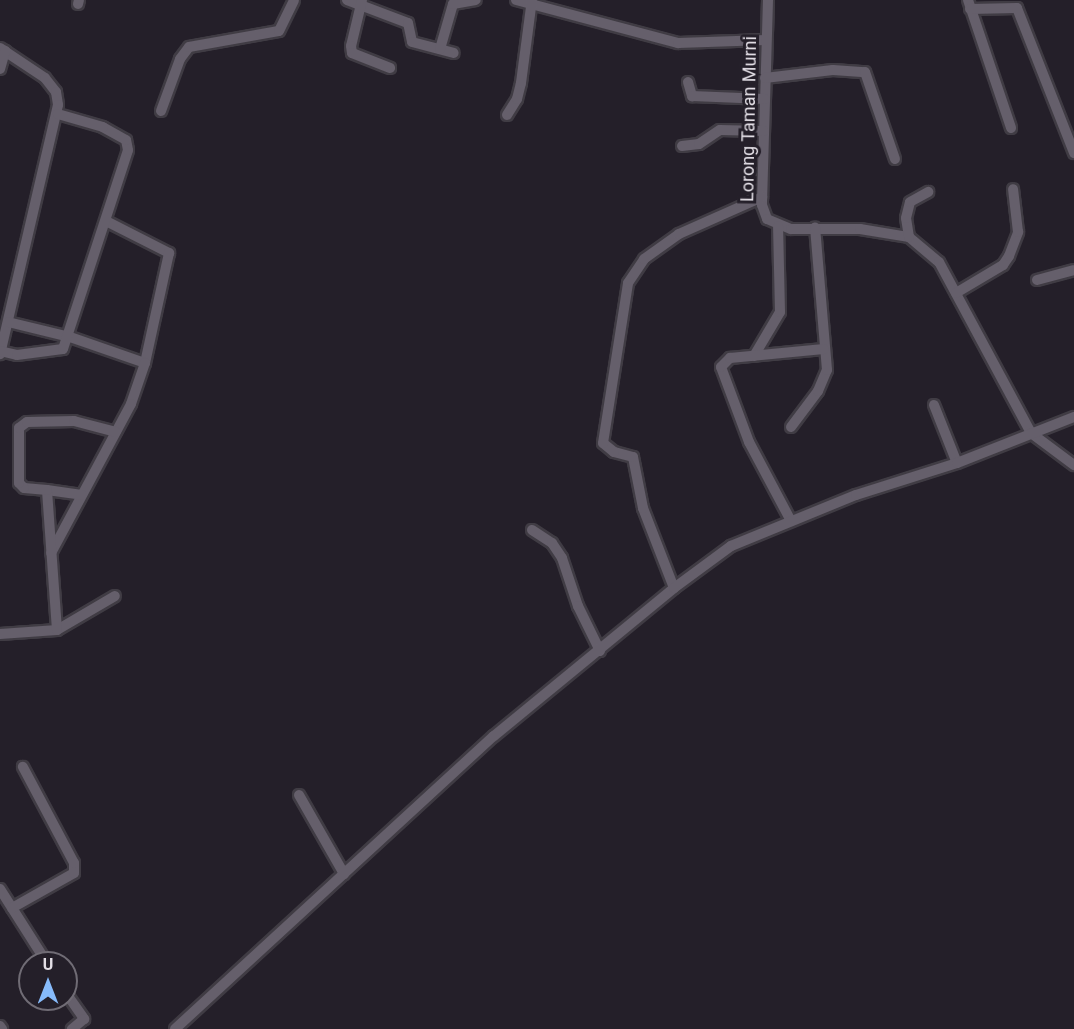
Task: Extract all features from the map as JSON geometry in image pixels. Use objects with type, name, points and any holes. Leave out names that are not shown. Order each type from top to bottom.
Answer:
[{"type":"street","points":[[160,111],[180,59],[189,47],[279,32],[294,0]]},
{"type":"street","points":[[347,0],[361,3],[408,23],[412,42],[453,53]]},
{"type":"street","points":[[440,49],[453,4],[476,0]]},
{"type":"street","points":[[516,0],[678,43],[766,40]]},
{"type":"street","name":"Lorong Taman Murni","points":[[768,0],[762,197],[767,219],[778,226]]},
{"type":"street","points":[[361,3],[351,46],[352,53],[390,68]]},
{"type":"street","points":[[507,115],[517,99],[521,83],[532,3]]},
{"type":"street","points":[[1011,128],[969,4],[1004,5],[1017,8],[1074,153]]},
{"type":"street","points":[[0,69],[2,50],[45,78],[56,92],[58,114],[0,352],[54,352],[63,349],[70,337],[128,150],[126,140],[103,127],[58,114]]},
{"type":"street","points":[[765,78],[833,70],[865,72],[895,159]]},
{"type":"street","points":[[688,82],[692,96],[765,99]]},
{"type":"street","points":[[682,146],[699,144],[720,130],[764,131]]},
{"type":"street","points":[[956,293],[1003,265],[1009,256],[1018,232],[1013,189]]},
{"type":"street","points":[[909,237],[906,218],[910,202],[928,192]]},
{"type":"street","points":[[674,588],[643,508],[633,457],[614,452],[603,443],[628,283],[644,259],[679,234],[762,197]]},
{"type":"street","points":[[51,553],[116,432],[145,363],[169,253],[106,221]]},
{"type":"street","points":[[754,356],[780,312],[778,226],[860,229],[909,237],[939,262],[1031,433],[1074,465]]},
{"type":"street","points":[[791,427],[818,391],[827,370],[815,228]]},
{"type":"street","points":[[1037,280],[1074,270]]},
{"type":"street","points":[[8,322],[70,337],[145,363]]},
{"type":"street","points":[[790,521],[749,442],[723,375],[725,361],[824,349]]},
{"type":"street","points":[[933,405],[957,463]]},
{"type":"street","points":[[175,1029],[494,736],[674,588],[732,546],[790,521],[957,463],[1074,417]]},
{"type":"street","points":[[82,495],[24,488],[19,483],[19,428],[27,422],[74,421],[116,432]]},
{"type":"street","points":[[47,489],[57,630]]},
{"type":"street","points":[[532,530],[552,543],[562,558],[578,606],[600,651]]},
{"type":"street","points":[[0,634],[57,630],[115,596]]},
{"type":"street","points":[[12,908],[74,873],[74,863],[23,767]]},
{"type":"street","points":[[299,795],[344,874]]},
{"type":"street","points":[[0,888],[39,951]]},
{"type":"street","points":[[72,1029],[86,1024],[78,1011]]}]
